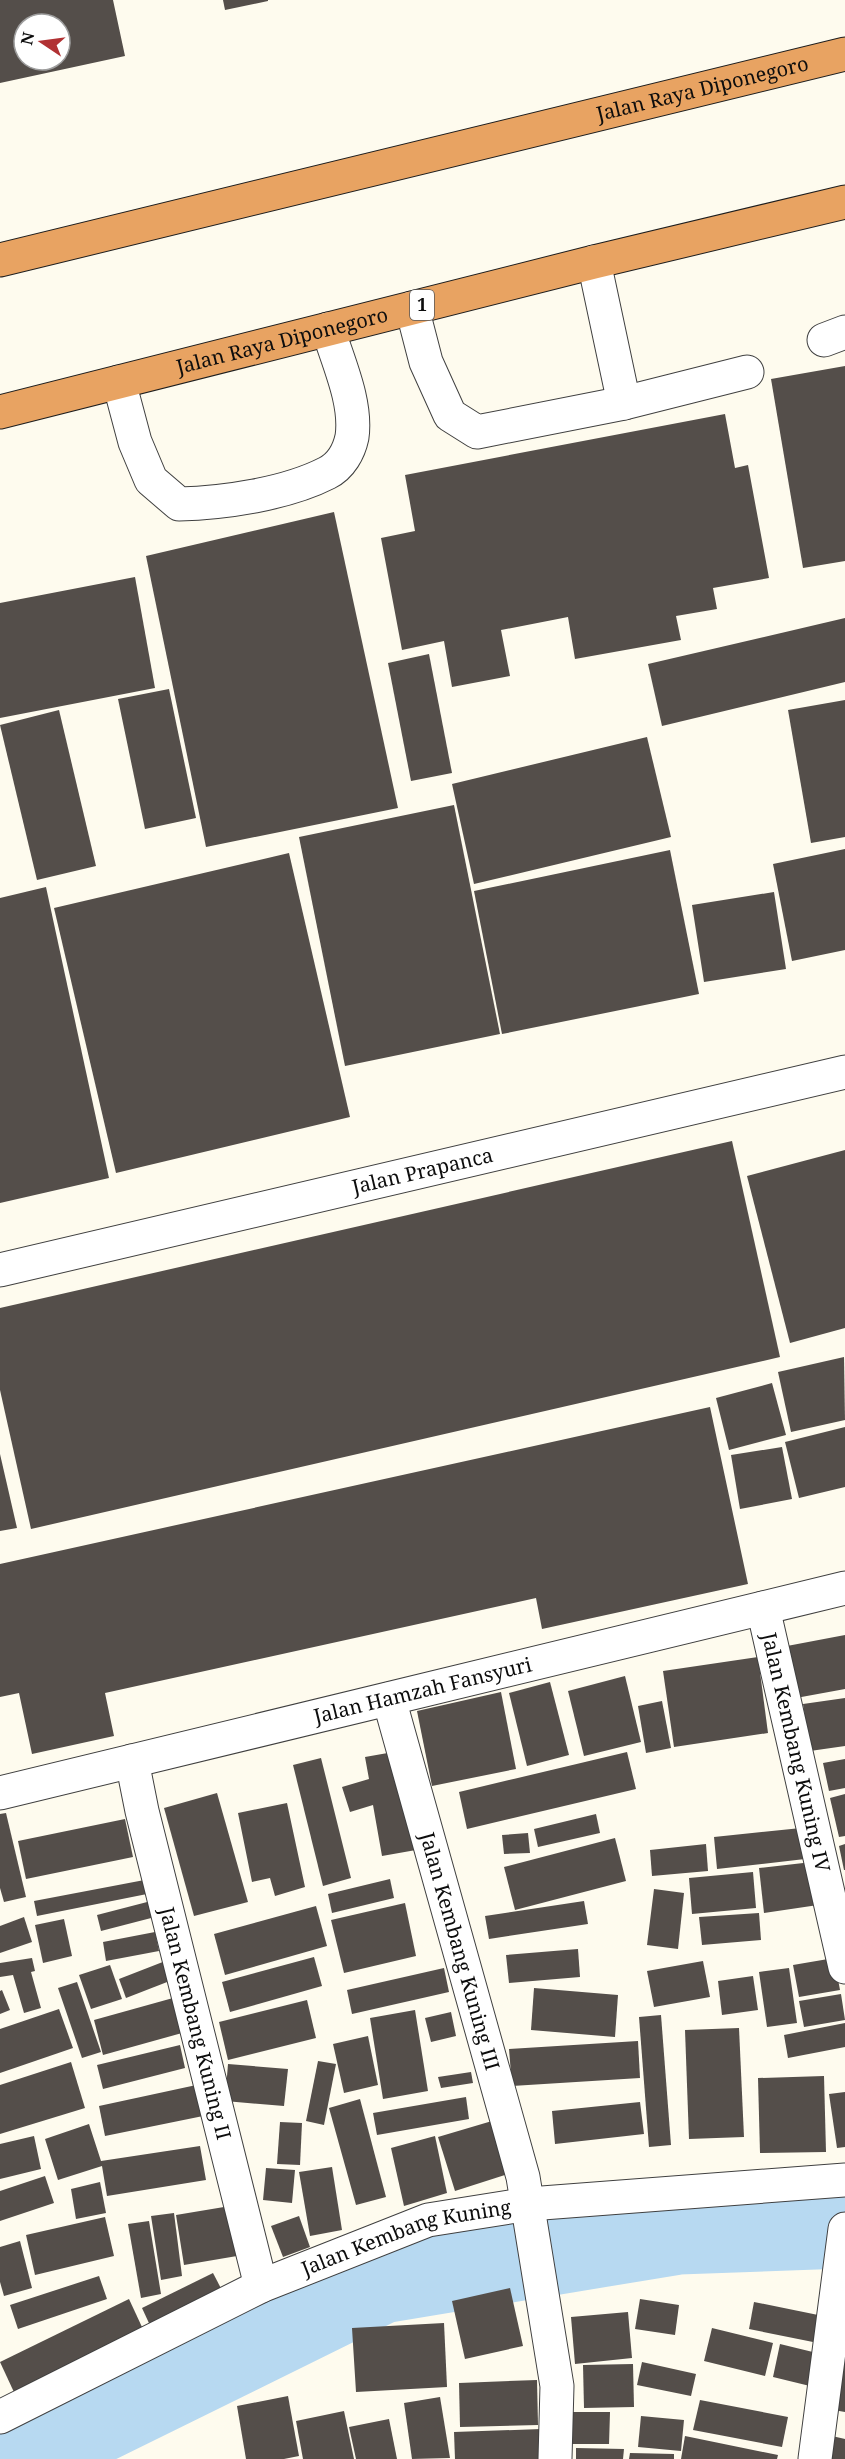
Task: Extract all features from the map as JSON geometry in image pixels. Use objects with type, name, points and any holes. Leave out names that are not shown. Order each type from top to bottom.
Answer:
[{"type":"highway","name":"Jalan Raya Diponegoro","points":[[0,260],[845,54]]},
{"type":"highway","name":"Jalan Raya Diponegoro","points":[[0,412],[594,262],[845,202]]},
{"type":"street","points":[[594,262],[624,403]]},
{"type":"street","points":[[412,308],[426,362],[450,415],[477,432],[624,403],[747,372]]},
{"type":"street","points":[[119,382],[135,442],[151,480],[179,504],[217,503],[285,488],[329,473],[347,455],[352,436],[352,410],[328,329]]},
{"type":"street","name":"Jalan Prapanca","points":[[0,1270],[845,1072]]},
{"type":"street","name":"Jalan Hamzah Fansyuri","points":[[0,1793],[845,1588]]},
{"type":"street","name":"Jalan Kembang Kuning IV","points":[[763,1608],[845,1967]]},
{"type":"street","name":"Jalan Kembang Kuning III","points":[[389,1699],[529,2205],[557,2386],[555,2459]]},
{"type":"street","name":"Jalan Kembang Kuning II","points":[[132,1761],[142,1811],[261,2286]]},
{"type":"street","name":"Jalan Kembang Kuning","points":[[1,2411],[261,2286],[428,2220],[529,2205],[845,2180]]},
{"type":"street","points":[[816,2459],[845,2229]]},
{"type":"building","points":[[0,0],[113,0],[125,56],[72,67],[72,12],[12,12],[12,72],[51,72],[0,83]]},
{"type":"building","points":[[223,0],[268,0],[268,1],[225,10]]},
{"type":"building","points":[[845,366],[845,561],[803,568],[771,379]]},
{"type":"building","points":[[725,414],[735,468],[748,465],[769,578],[713,588],[717,609],[676,616],[681,640],[575,659],[568,617],[501,630],[510,676],[452,687],[444,641],[402,650],[381,538],[415,531],[405,475]]},
{"type":"building","points":[[334,512],[398,808],[206,847],[146,556]]},
{"type":"building","points":[[135,577],[155,688],[0,718],[0,603]]},
{"type":"building","points":[[845,618],[845,682],[662,726],[648,664]]},
{"type":"building","points":[[429,654],[452,773],[411,781],[388,663]]},
{"type":"building","points":[[169,689],[196,818],[145,829],[118,699]]},
{"type":"building","points":[[845,700],[845,837],[811,843],[788,710]]},
{"type":"building","points":[[59,710],[96,866],[37,880],[0,725]]},
{"type":"building","points":[[647,737],[671,837],[474,884],[452,784]]},
{"type":"building","points":[[454,805],[500,1034],[345,1066],[299,837]]},
{"type":"building","points":[[845,849],[845,950],[792,961],[773,864]]},
{"type":"building","points":[[670,850],[699,994],[502,1034],[474,891]]},
{"type":"building","points":[[289,853],[350,1117],[116,1173],[54,908]]},
{"type":"building","points":[[46,887],[109,1178],[0,1203],[0,898]]},
{"type":"building","points":[[774,892],[786,969],[704,982],[692,905]]},
{"type":"building","points":[[732,1141],[780,1357],[31,1529],[0,1390],[0,1308]]},
{"type":"building","points":[[845,1150],[845,1328],[790,1343],[747,1176]]},
{"type":"building","points":[[844,1357],[845,1420],[791,1432],[778,1372]]},
{"type":"building","points":[[772,1383],[786,1435],[729,1450],[716,1398]]},
{"type":"building","points":[[710,1407],[748,1584],[542,1629],[536,1598],[105,1693],[114,1736],[32,1754],[19,1693],[0,1697],[0,1564]]},
{"type":"building","points":[[845,1427],[845,1487],[799,1498],[785,1442]]},
{"type":"building","points":[[782,1447],[792,1499],[740,1509],[731,1455]]},
{"type":"building","points":[[0,1454],[17,1528],[0,1531]]},
{"type":"building","points":[[845,1635],[845,1689],[796,1698],[787,1646]]},
{"type":"building","points":[[758,1657],[768,1733],[674,1747],[663,1671]]},
{"type":"building","points":[[625,1676],[641,1742],[584,1756],[568,1691]]},
{"type":"building","points":[[550,1682],[569,1755],[527,1766],[509,1693]]},
{"type":"building","points":[[501,1692],[516,1769],[432,1786],[417,1711]]},
{"type":"building","points":[[845,1698],[845,1746],[810,1751],[803,1704]]},
{"type":"building","points":[[662,1701],[671,1748],[646,1753],[638,1706]]},
{"type":"building","points":[[399,1751],[416,1850],[382,1856],[373,1805],[350,1812],[342,1787],[369,1779],[365,1757]]},
{"type":"building","points":[[627,1752],[636,1789],[467,1829],[459,1792]]},
{"type":"building","points":[[321,1758],[351,1878],[323,1886],[293,1765]]},
{"type":"building","points":[[845,1759],[845,1788],[829,1791],[823,1763]]},
{"type":"building","points":[[217,1793],[248,1902],[194,1916],[164,1808]]},
{"type":"building","points":[[845,1794],[845,1836],[839,1837],[830,1798]]},
{"type":"building","points":[[287,1803],[305,1887],[275,1896],[270,1878],[252,1882],[238,1813]]},
{"type":"building","points":[[6,1813],[26,1897],[4,1902],[0,1888],[0,1814]]},
{"type":"building","points":[[596,1814],[600,1833],[538,1847],[534,1829]]},
{"type":"building","points":[[125,1819],[133,1857],[26,1879],[18,1841]]},
{"type":"building","points":[[801,1828],[805,1859],[717,1869],[714,1837]]},
{"type":"building","points":[[528,1833],[530,1853],[504,1854],[502,1835]]},
{"type":"building","points":[[615,1838],[626,1881],[515,1910],[504,1867]]},
{"type":"building","points":[[706,1844],[708,1871],[652,1876],[650,1850]]},
{"type":"building","points":[[845,1844],[845,1870],[844,1870],[839,1846]]},
{"type":"building","points":[[812,1862],[818,1905],[764,1913],[759,1868]]},
{"type":"building","points":[[753,1872],[756,1908],[692,1914],[689,1878]]},
{"type":"building","points":[[155,1878],[157,1892],[37,1916],[34,1901]]},
{"type":"building","points":[[390,1879],[394,1898],[332,1913],[328,1894]]},
{"type":"building","points":[[654,1889],[684,1893],[678,1949],[647,1945]]},
{"type":"building","points":[[151,1901],[155,1917],[101,1931],[97,1915]]},
{"type":"building","points":[[584,1901],[588,1924],[489,1939],[485,1916]]},
{"type":"building","points":[[405,1903],[416,1956],[344,1973],[331,1920]]},
{"type":"building","points":[[316,1906],[327,1946],[225,1975],[214,1934]]},
{"type":"building","points":[[759,1913],[761,1940],[702,1945],[699,1917]]},
{"type":"building","points":[[24,1917],[32,1942],[0,1953],[0,1926]]},
{"type":"building","points":[[64,1919],[72,1956],[43,1963],[35,1925]]},
{"type":"building","points":[[155,1932],[159,1951],[106,1961],[103,1942]]},
{"type":"building","points":[[578,1949],[580,1977],[509,1983],[506,1955]]},
{"type":"building","points":[[314,1957],[322,1986],[230,2012],[222,1982]]},
{"type":"building","points":[[32,1958],[35,1971],[31,1972],[41,2008],[24,2013],[13,1975],[0,1977],[0,1963]]},
{"type":"building","points":[[173,1958],[180,1977],[126,1998],[119,1979]]},
{"type":"building","points":[[834,1958],[840,1990],[799,1997],[793,1965]]},
{"type":"building","points":[[703,1961],[710,1997],[654,2007],[647,1971]]},
{"type":"building","points":[[110,1965],[122,1999],[91,2009],[79,1975]]},
{"type":"building","points":[[444,1968],[449,1992],[352,2014],[347,1990]]},
{"type":"building","points":[[789,1968],[797,2023],[767,2027],[759,1972]]},
{"type":"building","points":[[753,1976],[758,2010],[722,2015],[718,1981]]},
{"type":"building","points":[[77,1982],[101,2052],[82,2058],[58,1988]]},
{"type":"building","points":[[534,1988],[618,1995],[615,2037],[531,2030]]},
{"type":"building","points":[[2,1990],[10,2010],[0,2014],[0,1991]]},
{"type":"building","points":[[841,1994],[845,2020],[804,2027],[799,2001]]},
{"type":"building","points":[[173,1998],[182,2033],[103,2055],[94,2020]]},
{"type":"building","points":[[307,2000],[316,2038],[228,2060],[219,2022]]},
{"type":"building","points":[[59,2009],[73,2048],[0,2073],[0,2029]]},
{"type":"building","points":[[415,2010],[428,2091],[383,2099],[370,2018]]},
{"type":"building","points":[[451,2012],[456,2036],[431,2042],[425,2018]]},
{"type":"building","points":[[661,2015],[671,2145],[649,2147],[639,2017]]},
{"type":"building","points":[[845,2023],[845,2047],[788,2058],[784,2035]]},
{"type":"building","points":[[739,2028],[744,2137],[689,2139],[685,2030]]},
{"type":"building","points":[[368,2036],[378,2085],[344,2093],[333,2044]]},
{"type":"building","points":[[638,2041],[640,2078],[512,2086],[509,2049]]},
{"type":"building","points":[[180,2045],[185,2068],[103,2089],[97,2065]]},
{"type":"building","points":[[318,2061],[336,2064],[324,2125],[306,2121]]},
{"type":"building","points":[[71,2062],[85,2108],[0,2134],[0,2085]]},
{"type":"building","points":[[228,2064],[288,2069],[284,2106],[225,2101]]},
{"type":"building","points":[[471,2072],[473,2083],[441,2088],[438,2077]]},
{"type":"building","points":[[824,2076],[826,2152],[760,2153],[758,2078]]},
{"type":"building","points":[[201,2084],[208,2115],[105,2136],[99,2106]]},
{"type":"building","points":[[845,2092],[845,2147],[837,2148],[829,2094]]},
{"type":"building","points":[[466,2097],[469,2119],[377,2135],[373,2113]]},
{"type":"building","points":[[360,2099],[386,2197],[356,2205],[329,2108]]},
{"type":"building","points":[[640,2102],[644,2134],[555,2144],[552,2111]]},
{"type":"building","points":[[492,2121],[508,2174],[455,2191],[438,2137]]},
{"type":"building","points":[[280,2122],[302,2123],[300,2165],[277,2164]]},
{"type":"building","points":[[89,2124],[101,2161],[200,2146],[206,2180],[107,2196],[102,2166],[58,2180],[45,2139]]},
{"type":"building","points":[[34,2136],[41,2169],[0,2179],[0,2144]]},
{"type":"building","points":[[435,2136],[447,2193],[404,2206],[391,2148]]},
{"type":"building","points":[[332,2167],[342,2230],[310,2236],[299,2172]]},
{"type":"building","points":[[266,2168],[295,2170],[292,2203],[263,2200]]},
{"type":"building","points":[[45,2176],[54,2203],[0,2221],[0,2191]]},
{"type":"building","points":[[100,2182],[106,2213],[76,2219],[71,2189]]},
{"type":"building","points":[[230,2206],[237,2256],[184,2265],[176,2215]]},
{"type":"building","points":[[174,2213],[182,2276],[161,2280],[151,2216]]},
{"type":"building","points":[[299,2216],[310,2247],[283,2257],[271,2226]]},
{"type":"building","points":[[105,2217],[114,2256],[35,2275],[26,2235]]},
{"type":"building","points":[[149,2221],[161,2294],[141,2298],[128,2224]]},
{"type":"building","points":[[20,2241],[32,2288],[4,2296],[0,2282],[0,2247]]},
{"type":"building","points":[[213,2273],[226,2298],[154,2334],[142,2308]]},
{"type":"building","points":[[99,2276],[107,2299],[18,2329],[10,2305]]},
{"type":"building","points":[[510,2288],[523,2346],[465,2359],[452,2301]]},
{"type":"building","points":[[129,2299],[148,2340],[19,2403],[0,2362]]},
{"type":"building","points":[[640,2299],[679,2305],[675,2335],[635,2329]]},
{"type":"building","points":[[754,2302],[823,2316],[818,2343],[749,2329]]},
{"type":"building","points":[[628,2312],[632,2358],[575,2364],[571,2317]]},
{"type":"building","points":[[444,2323],[447,2387],[356,2392],[352,2328]]},
{"type":"building","points":[[712,2328],[773,2343],[765,2376],[704,2361]]},
{"type":"building","points":[[780,2344],[821,2354],[814,2387],[773,2377]]},
{"type":"building","points":[[839,2361],[845,2362],[845,2412],[828,2409]]},
{"type":"building","points":[[642,2362],[696,2374],[691,2396],[637,2385]]},
{"type":"building","points":[[633,2364],[634,2407],[584,2408],[583,2365]]},
{"type":"building","points":[[537,2380],[538,2425],[460,2427],[459,2383]]},
{"type":"building","points":[[288,2396],[299,2456],[284,2459],[246,2459],[237,2406]]},
{"type":"building","points":[[440,2397],[450,2458],[412,2459],[404,2403]]},
{"type":"building","points":[[700,2400],[788,2417],[782,2447],[693,2430]]},
{"type":"building","points":[[344,2411],[354,2459],[303,2459],[296,2421]]},
{"type":"building","points":[[570,2412],[610,2412],[609,2444],[570,2444]]},
{"type":"building","points":[[641,2416],[684,2420],[681,2451],[638,2447]]},
{"type":"building","points":[[389,2419],[397,2459],[356,2459],[349,2427]]},
{"type":"building","points":[[541,2429],[542,2459],[455,2459],[454,2432]]},
{"type":"building","points":[[685,2436],[778,2455],[777,2459],[681,2459]]},
{"type":"building","points":[[832,2436],[845,2439],[845,2459],[827,2459]]},
{"type":"building","points":[[576,2448],[624,2449],[623,2459],[576,2459]]},
{"type":"building","points":[[630,2453],[674,2454],[674,2459],[629,2459]]},
{"type":"waterway","points":[[18,2459],[381,2280],[678,2231],[845,2225]]}]
